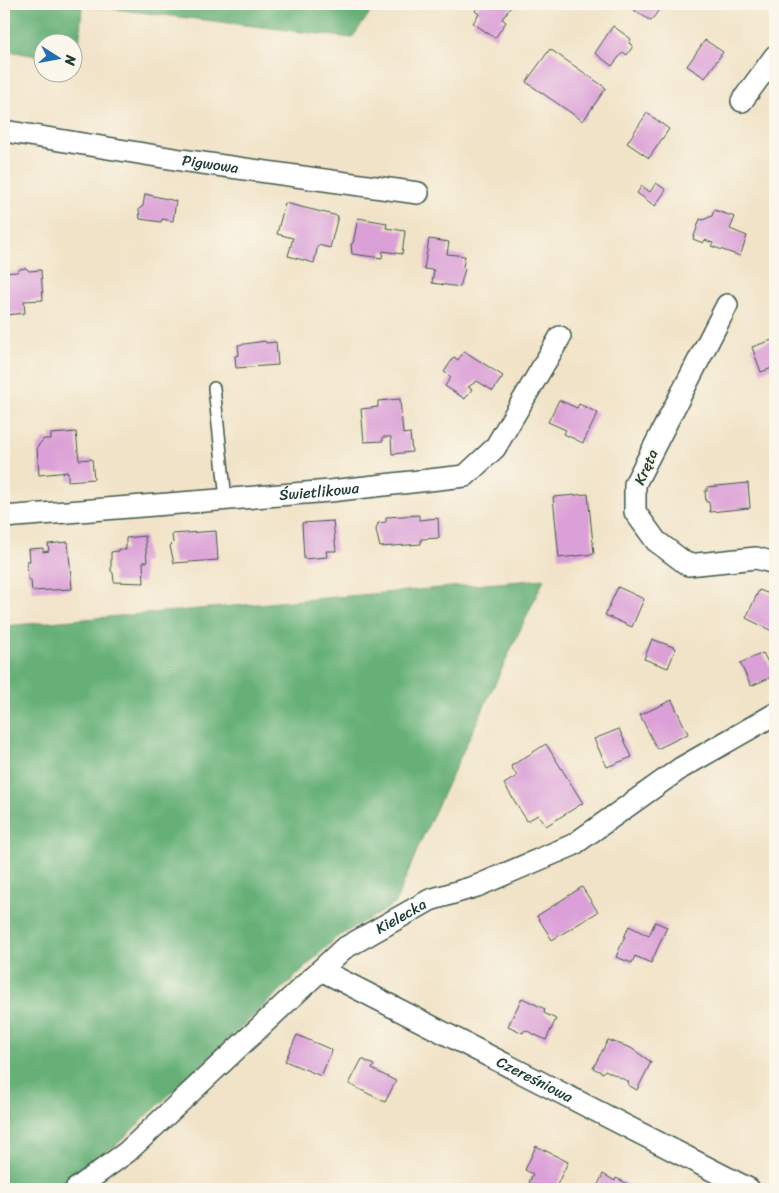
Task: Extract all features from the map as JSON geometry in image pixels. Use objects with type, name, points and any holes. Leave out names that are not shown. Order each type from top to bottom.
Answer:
[{"type":"street","points":[[742,102],[775,56]]},
{"type":"street","name":"Pigwowa","points":[[4,132],[181,160],[418,193]]},
{"type":"street","name":"Kręta","points":[[727,305],[635,484],[635,512],[656,542],[688,565],[756,558],[775,563]]},
{"type":"street","name":"Świetlikowa","points":[[4,517],[226,499],[465,476],[495,448],[560,337]]},
{"type":"street","name":"Kielecka","points":[[76,1189],[127,1152],[343,949],[430,900],[477,886],[573,844],[681,768],[775,714]]},
{"type":"street","name":"Czereśniowa","points":[[321,970],[750,1189]]},
{"type":"lane","points":[[214,388],[226,499]]},
{"type":"green space","points":[[4,4],[376,4],[352,38],[82,5],[80,32],[32,32],[32,55],[4,50]]},
{"type":"green space","points":[[544,579],[420,843],[395,904],[337,937],[116,1145],[51,1189],[4,1189],[4,626]]},
{"type":"building","points":[[480,4],[513,4],[502,19],[506,22],[495,38],[473,23],[479,14],[475,11]]},
{"type":"building","points":[[639,4],[663,4],[651,21],[634,10]]},
{"type":"building","points":[[613,26],[631,39],[629,43],[633,46],[627,55],[623,52],[612,66],[595,53]]},
{"type":"building","points":[[705,40],[723,52],[705,78],[687,66]]},
{"type":"building","points":[[550,49],[606,88],[583,121],[526,82]]},
{"type":"building","points":[[647,113],[669,129],[649,158],[627,143]]},
{"type":"building","points":[[656,183],[666,190],[655,206],[637,193],[642,186],[650,192]]},
{"type":"building","points":[[145,194],[176,201],[173,221],[162,219],[161,222],[140,219],[139,209],[143,206]]},
{"type":"building","points":[[285,203],[338,216],[330,248],[318,245],[314,263],[288,256],[293,238],[277,234]]},
{"type":"building","points":[[714,210],[735,217],[730,229],[747,236],[740,256],[711,246],[713,243],[705,240],[703,243],[693,239],[700,219],[703,220],[712,216]]},
{"type":"building","points":[[358,218],[387,223],[386,228],[405,231],[402,254],[383,251],[382,258],[352,254],[351,244],[353,243]]},
{"type":"building","points":[[429,239],[449,242],[447,254],[465,256],[463,267],[465,269],[460,287],[432,283],[434,270],[424,269]]},
{"type":"building","points":[[26,268],[29,271],[41,270],[43,300],[24,301],[25,313],[7,315],[4,273],[17,272],[20,269]]},
{"type":"building","points":[[775,339],[775,367],[761,372],[752,347]]},
{"type":"building","points":[[265,341],[266,343],[276,342],[278,365],[236,368],[235,356],[239,355],[238,345]]},
{"type":"building","points":[[464,351],[503,376],[493,391],[477,381],[468,387],[472,389],[465,399],[445,386],[451,377],[444,372],[454,357],[458,360]]},
{"type":"building","points":[[400,399],[403,434],[410,433],[412,452],[392,454],[391,437],[383,437],[383,441],[364,442],[361,409],[378,407],[378,401]]},
{"type":"building","points":[[559,400],[577,408],[579,404],[598,413],[583,443],[564,434],[566,430],[548,422]]},
{"type":"building","points":[[76,432],[79,460],[92,459],[94,479],[68,481],[68,472],[39,475],[37,447],[44,439],[51,439],[51,434]]},
{"type":"building","points":[[748,483],[750,508],[710,512],[709,502],[706,502],[705,491],[707,491],[707,487]]},
{"type":"building","points":[[588,494],[594,554],[559,558],[553,497]]},
{"type":"building","points":[[419,515],[419,520],[438,518],[439,538],[421,539],[421,544],[380,547],[376,530],[378,523],[386,522],[386,517]]},
{"type":"building","points":[[333,521],[336,551],[326,551],[327,557],[304,559],[302,523]]},
{"type":"building","points":[[216,531],[218,560],[174,563],[170,546],[173,543],[172,534]]},
{"type":"building","points":[[145,536],[147,562],[143,562],[144,583],[114,582],[111,571],[111,552],[118,551],[118,549],[126,550],[126,538]]},
{"type":"building","points":[[68,542],[72,589],[32,591],[31,580],[28,580],[27,561],[30,561],[29,549],[43,548],[43,552],[49,551],[48,544]]},
{"type":"building","points":[[618,587],[644,599],[632,627],[605,615]]},
{"type":"building","points":[[759,590],[775,596],[774,632],[746,618]]},
{"type":"building","points":[[652,639],[676,648],[668,668],[644,659]]},
{"type":"building","points":[[763,653],[770,666],[775,664],[775,679],[774,676],[751,686],[740,663]]},
{"type":"building","points":[[672,700],[688,734],[657,749],[640,715]]},
{"type":"building","points":[[619,729],[632,757],[607,767],[594,739]]},
{"type":"building","points":[[546,744],[583,803],[546,826],[538,815],[527,821],[504,784],[517,776],[511,766]]},
{"type":"building","points":[[582,887],[598,912],[552,940],[537,916]]},
{"type":"building","points":[[655,922],[667,927],[651,963],[635,956],[632,963],[616,957],[629,926],[649,936]]},
{"type":"building","points":[[522,998],[545,1009],[544,1013],[556,1019],[546,1040],[525,1030],[523,1033],[508,1026]]},
{"type":"building","points":[[297,1035],[332,1050],[321,1076],[285,1061]]},
{"type":"building","points":[[608,1040],[631,1048],[651,1062],[637,1090],[628,1085],[629,1082],[605,1070],[603,1073],[593,1068]]},
{"type":"building","points":[[362,1059],[374,1065],[372,1069],[396,1081],[385,1102],[349,1084]]},
{"type":"building","points":[[536,1146],[568,1162],[555,1189],[544,1189],[529,1182],[533,1174],[525,1170]]},
{"type":"building","points":[[603,1174],[615,1181],[616,1178],[630,1185],[629,1187],[633,1189],[596,1189]]}]
